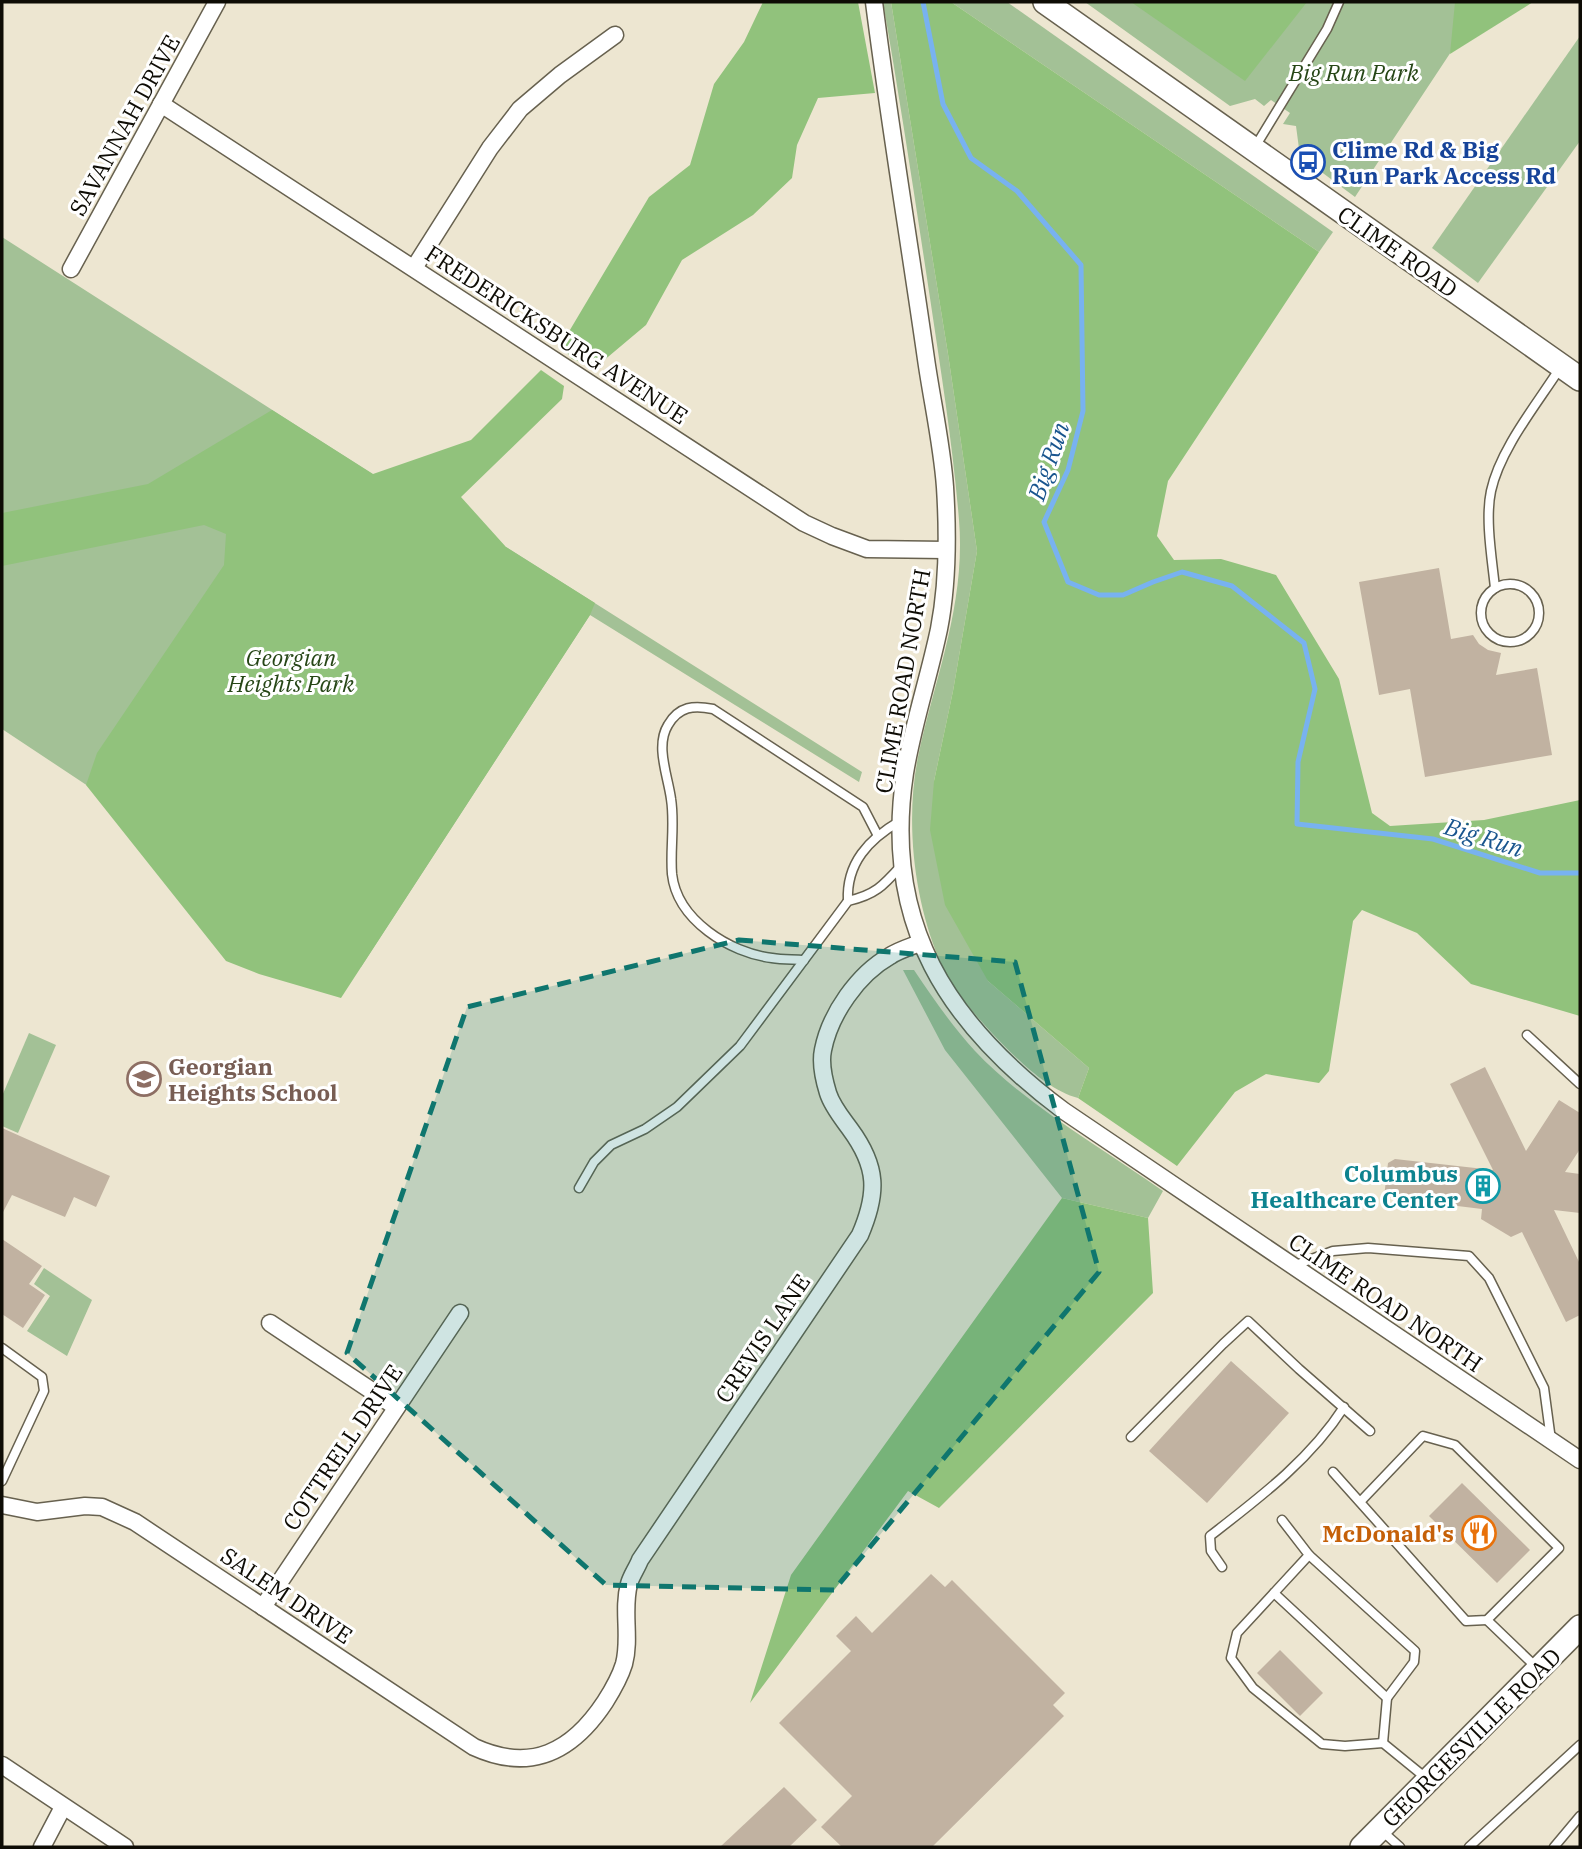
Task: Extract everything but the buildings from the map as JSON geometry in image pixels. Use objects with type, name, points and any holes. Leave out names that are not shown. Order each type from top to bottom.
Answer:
[{"type":"main road","name":"CLIME ROAD","points":[[1045,2],[1580,379]]},
{"type":"main road","name":"GEORGESVILLE ROAD","points":[[1362,1847],[1580,1627]]},
{"type":"street","name":"SAVANNAH DRIVE","points":[[71,270],[216,2]]},
{"type":"street","name":"CLIME ROAD NORTH","points":[[874,2],[945,486],[945,585],[939,626],[905,775],[902,820],[901,841],[908,899],[920,943],[938,979],[960,1012],[1003,1061],[1031,1087],[1580,1460]]},
{"type":"street","points":[[414,268],[491,148],[520,109],[560,75],[615,35]]},
{"type":"street","name":"FREDERICKSBURG AVENUE","points":[[161,104],[804,523],[867,549],[946,550]]},
{"type":"street","name":"CREVIS LANE","points":[[537,1757],[580,1735],[612,1690],[624,1664],[629,1584],[640,1560],[860,1235],[869,1214],[873,1193],[871,1172],[865,1150],[829,1096],[823,1074],[822,1053],[829,1030],[846,999],[867,973],[890,956],[920,943]]},
{"type":"street","name":"COTTRELL DRIVE","points":[[263,1607],[460,1313]]},
{"type":"street","points":[[270,1323],[396,1407]]},
{"type":"street","name":"SALEM DRIVE","points":[[2,1505],[37,1512],[85,1506],[102,1507],[135,1522],[474,1747],[505,1758],[537,1757]]},
{"type":"street","points":[[2,1765],[125,1847]]},
{"type":"street","points":[[42,1847],[63,1807]]},
{"type":"lane","points":[[1253,149],[1327,29],[1339,2]]},
{"type":"lane","points":[[1495,588],[1513,584],[1531,592],[1539,610],[1535,629],[1528,636],[1509,642],[1500,640],[1486,628],[1481,610],[1483,601],[1495,588],[1490,492],[1500,464],[1561,366]]},
{"type":"lane","points":[[804,960],[771,958],[744,950],[709,934],[694,920],[678,898],[672,874],[674,830],[662,745],[667,726],[678,711],[695,705],[713,709],[863,807],[877,834]]},
{"type":"lane","points":[[579,1188],[594,1162],[611,1145],[645,1129],[677,1107],[740,1046],[848,901],[847,886],[862,852],[877,834],[902,820]]},
{"type":"lane","points":[[848,901],[867,897],[881,888],[903,864]]},
{"type":"lane","points":[[1527,1035],[1580,1084]]},
{"type":"lane","points":[[1293,1266],[1333,1251],[1368,1248],[1469,1256],[1489,1278],[1544,1388],[1551,1440]]},
{"type":"lane","points":[[1131,1437],[1248,1321],[1370,1431]]},
{"type":"lane","points":[[2,1348],[42,1377],[44,1391],[2,1481]]},
{"type":"lane","points":[[1222,1567],[1210,1551],[1210,1536],[1281,1479],[1328,1432],[1344,1407]]},
{"type":"lane","points":[[1333,1472],[1466,1621],[1487,1620],[1559,1548],[1455,1445],[1423,1436],[1360,1502]]},
{"type":"lane","points":[[1282,1520],[1309,1555],[1415,1651],[1414,1662],[1387,1698],[1384,1743]]},
{"type":"lane","points":[[1309,1555],[1237,1633],[1231,1658],[1252,1688],[1322,1744],[1345,1746],[1384,1743],[1428,1780]]},
{"type":"lane","points":[[1274,1593],[1387,1698]]},
{"type":"lane","points":[[1487,1620],[1538,1669]]},
{"type":"lane","points":[[1469,1847],[1580,1745]]},
{"type":"lane","points":[[1554,1847],[1580,1816]]},
{"type":"lane","points":[[1380,1829],[1399,1847]]},
{"type":"highlighted area","points":[[739,940],[1015,962],[1099,1272],[834,1590],[606,1585],[347,1353],[467,1007]]},
{"type":"green space","points":[[763,2],[858,2],[875,93],[818,98],[797,145],[792,178],[753,215],[682,260],[646,325],[596,367],[572,359],[561,345],[649,197],[690,165],[714,84],[744,42]]},
{"type":"green space","points":[[883,2],[891,2],[977,551],[953,691],[934,781],[988,981],[1089,1068],[1078,1098],[1042,1080],[990,1031],[962,997],[939,959],[930,936],[918,886],[912,834],[914,782],[954,611],[960,551],[959,520],[942,381]]},
{"type":"green space","points":[[891,2],[951,2],[1319,252],[1168,481],[1157,536],[1174,560],[1221,559],[1276,575],[1339,679],[1372,813],[1390,826],[1484,820],[1580,800],[1580,1016],[1471,984],[1417,933],[1362,910],[1353,921],[1329,1071],[1319,1083],[1266,1074],[1235,1092],[1177,1166],[1078,1098],[1089,1068],[988,981],[945,905],[930,830],[934,781],[953,691],[977,551]]},
{"type":"green space","points":[[951,2],[1007,2],[1333,232],[1319,252]]},
{"type":"green space","name":"Big Run Park","points":[[1085,2],[1484,2],[1355,197],[1300,156],[1296,126],[1283,124],[1290,113],[1271,100],[1264,106],[1255,99],[1230,106]]},
{"type":"green space","points":[[1131,2],[1307,2],[1245,81]]},
{"type":"green space","points":[[1455,2],[1533,2],[1450,54]]},
{"type":"green space","points":[[1580,36],[1580,141],[1478,283],[1432,248]]},
{"type":"green space","name":"Georgian Heights Park","points":[[2,237],[499,555],[506,547],[862,772],[859,782],[590,615],[361,967],[2,729]]},
{"type":"green space","name":"Georgian Heights Park","points":[[541,370],[564,386],[562,399],[461,497],[506,547],[595,603],[590,615],[341,998],[259,974],[226,961],[86,785],[97,753],[224,565],[226,534],[204,525],[2,566],[2,513],[148,484],[272,410],[373,474],[471,440]]},
{"type":"green space","points":[[903,970],[914,970],[943,1012],[975,1051],[1017,1090],[1163,1191],[1148,1218],[1062,1198],[945,1050]]},
{"type":"green space","points":[[29,1033],[56,1045],[18,1133],[2,1126],[2,1096]]},
{"type":"green space","points":[[1062,1198],[1148,1218],[1153,1293],[939,1508],[908,1491],[750,1703],[791,1575]]},
{"type":"green space","points":[[44,1268],[92,1300],[67,1356],[27,1331],[50,1296],[34,1284]]},
{"type":"waterway","name":"Big Run","points":[[923,2],[943,104],[971,158],[1017,191],[1081,265],[1083,411],[1068,470],[1044,522],[1068,582],[1099,595],[1123,595],[1182,572],[1232,586],[1304,643],[1315,689],[1298,762],[1297,824],[1433,839],[1540,873],[1580,873]]},
{"type":"place","name":"Clime Rd & Big Run Park Access Rd","points":[[1308,162]]},
{"type":"place","name":"Georgian Heights School","points":[[144,1079]]},
{"type":"place","name":"Columbus Healthcare Center","points":[[1483,1186]]},
{"type":"place","name":"McDonald's","points":[[1479,1533]]}]
